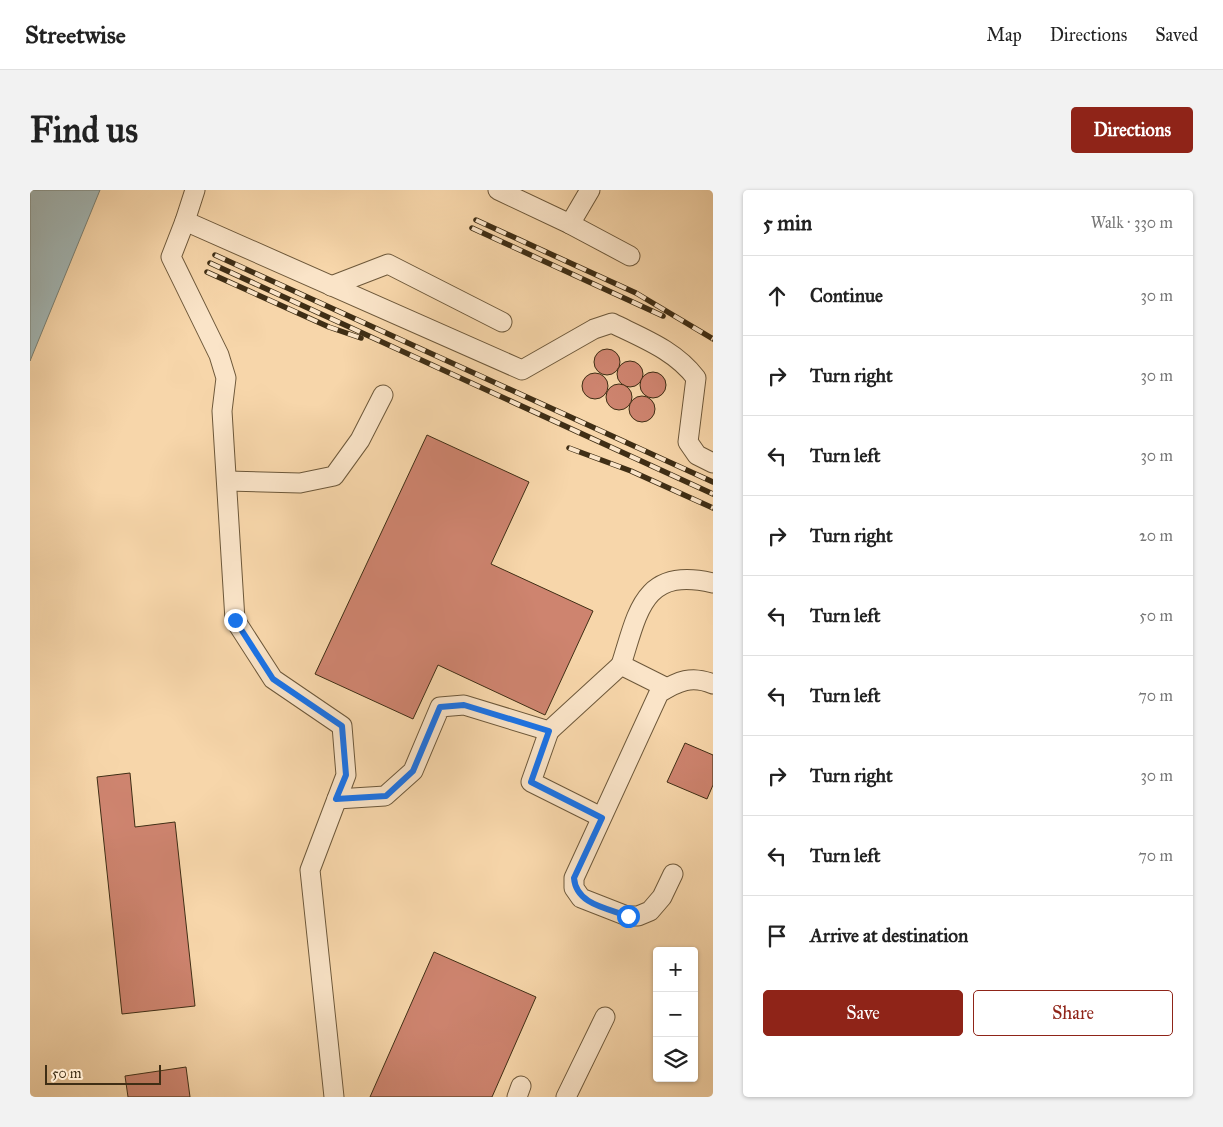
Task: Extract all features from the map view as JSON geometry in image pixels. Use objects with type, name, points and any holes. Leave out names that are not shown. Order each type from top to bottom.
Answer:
[{"type":"lane","points":[[195,190],[171,257],[219,355],[226,378],[222,410],[235,620],[273,679],[342,726],[346,775],[310,870],[334,1097]]},
{"type":"lane","points":[[498,190],[570,224],[630,256]]},
{"type":"lane","points":[[570,224],[590,190]]},
{"type":"lane","points":[[185,221],[522,370],[594,329],[612,323],[673,355],[685,364],[696,378],[688,442],[697,455],[713,463]]},
{"type":"lane","points":[[330,286],[388,264],[502,322]]},
{"type":"lane","points":[[227,481],[300,484],[334,476],[360,440],[383,395]]},
{"type":"lane","points":[[602,818],[531,782],[549,731],[621,665],[636,618],[652,590],[672,581],[713,583]]},
{"type":"lane","points":[[621,665],[667,688]]},
{"type":"lane","points":[[674,874],[662,897],[650,911],[638,916],[628,916],[581,898],[574,888],[574,878],[659,693],[678,681],[699,679],[713,684]]},
{"type":"lane","points":[[336,799],[386,796],[413,771],[440,707],[464,705],[549,731]]},
{"type":"lane","points":[[566,1097],[605,1017]]},
{"type":"shaded area","points":[[30,190],[100,190],[30,361]]},
{"type":"building","points":[[607,349],[616,353],[620,362],[616,371],[607,375],[598,371],[594,362],[598,353]]},
{"type":"building","points":[[630,361],[639,365],[643,374],[639,383],[630,387],[621,383],[617,374],[621,365]]},
{"type":"building","points":[[653,372],[662,376],[666,385],[662,394],[653,398],[644,394],[640,385],[644,376]]},
{"type":"building","points":[[595,373],[604,377],[608,386],[604,395],[595,399],[586,395],[582,386],[586,377]]},
{"type":"building","points":[[619,384],[628,388],[632,397],[628,406],[619,410],[610,406],[606,397],[610,388]]},
{"type":"building","points":[[642,396],[651,400],[655,409],[651,418],[642,422],[633,418],[629,409],[633,400]]},
{"type":"building","points":[[427,435],[529,482],[491,564],[593,611],[545,715],[438,665],[413,719],[315,674]]},
{"type":"building","points":[[685,743],[713,755],[713,785],[707,799],[667,782]]},
{"type":"building","points":[[130,773],[135,827],[175,822],[195,1006],[122,1014],[97,777]]},
{"type":"building","points":[[434,952],[536,997],[492,1097],[370,1097]]},
{"type":"building","points":[[186,1067],[190,1097],[128,1097],[125,1076]]},
{"type":"railway","points":[[476,220],[636,293],[713,339]]},
{"type":"railway","points":[[472,228],[663,316]]},
{"type":"railway","points":[[215,255],[713,482]]},
{"type":"railway","points":[[210,263],[713,494]]},
{"type":"railway","points":[[207,272],[329,327],[361,338]]},
{"type":"railway","points":[[569,448],[631,471],[713,508]]},
{"type":"route","points":[[235,620],[273,679],[342,726],[346,775],[336,799],[386,796],[413,771],[429,729],[440,707],[464,705],[549,731],[531,782],[602,818],[574,878],[574,888],[581,898],[628,916]]}]
